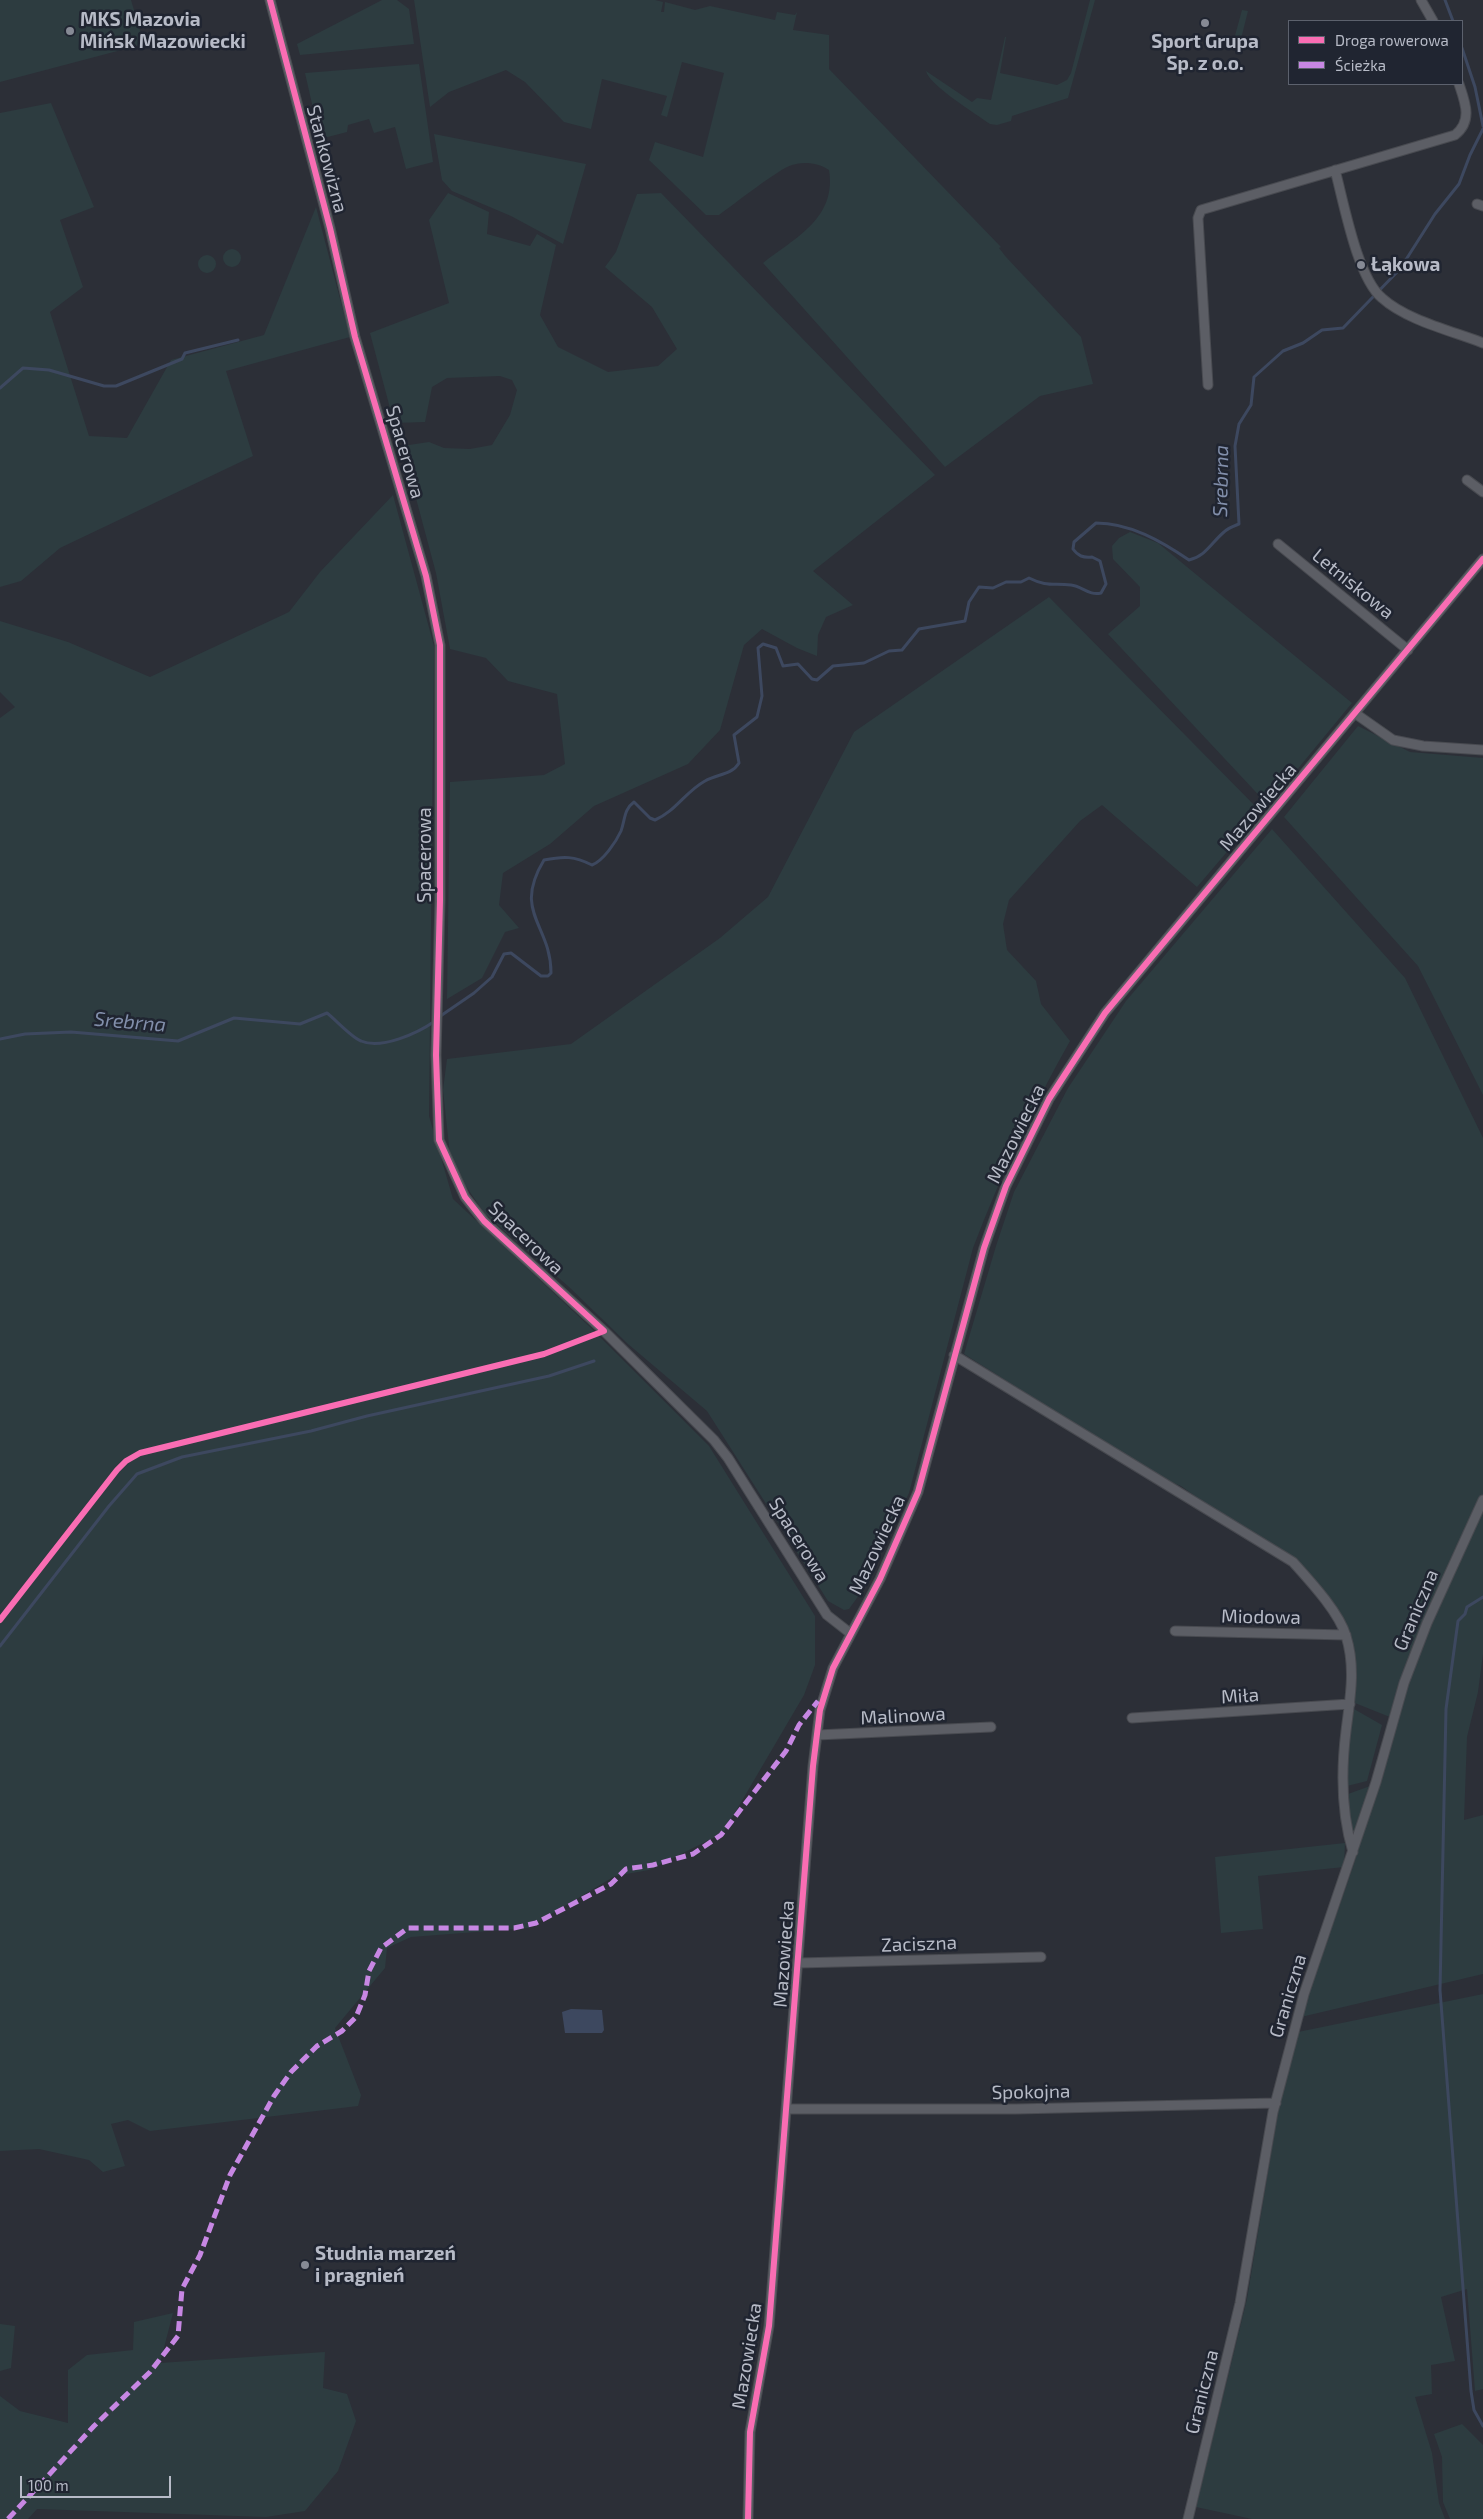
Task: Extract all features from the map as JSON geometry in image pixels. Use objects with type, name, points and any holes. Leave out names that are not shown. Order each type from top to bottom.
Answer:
[{"type":"street","name":"Stankowizna","points":[[270,0],[330,228],[353,326]]},
{"type":"street","points":[[1421,0],[1432,20]]},
{"type":"street","points":[[1208,385],[1198,213],[1204,208],[1455,135],[1463,127],[1466,110],[1458,85]]},
{"type":"street","points":[[1335,170],[1362,265],[1370,286],[1388,303],[1404,313],[1483,344]]},
{"type":"street","name":"Spacerowa","points":[[353,326],[426,576],[440,645],[438,1004],[436,1055],[439,1140],[465,1198],[484,1221],[604,1331],[714,1440],[738,1474],[827,1615],[850,1633]]},
{"type":"street","points":[[1467,480],[1483,492]]},
{"type":"street","name":"Letniskowa","points":[[1278,544],[1408,650]]},
{"type":"street","name":"Mazowiecka","points":[[748,2519],[750,2432],[769,2326],[817,1735],[825,1691],[833,1668],[880,1579],[918,1492],[954,1355],[997,1209],[1006,1186],[1048,1099],[1105,1013],[1356,714],[1483,559]]},
{"type":"street","points":[[1356,714],[1393,740],[1423,746],[1483,750]]},
{"type":"street","points":[[954,1355],[1293,1562],[1332,1611],[1346,1635],[1352,1670],[1343,1773],[1345,1819],[1353,1852]]},
{"type":"street","name":"Graniczna","points":[[1188,2519],[1240,2302],[1276,2103],[1310,1974],[1376,1782],[1404,1683],[1427,1623],[1483,1500]]},
{"type":"street","name":"Miodowa","points":[[1175,1631],[1346,1635]]},
{"type":"street","name":"Miła","points":[[1132,1718],[1242,1713],[1350,1704]]},
{"type":"street","name":"Malinowa","points":[[817,1735],[991,1727]]},
{"type":"street","name":"Zaciszna","points":[[798,1963],[1041,1957]]},
{"type":"street","name":"Spokojna","points":[[788,2109],[1000,2109],[1276,2103]]},
{"type":"shaded area","name":"MKS Mazovia Mińsk Mazowiecki","points":[[0,0],[131,0],[144,44],[0,82]]},
{"type":"shaded area","points":[[382,0],[397,0],[409,9],[414,44],[300,55],[297,44]]},
{"type":"shaded area","points":[[414,0],[655,0],[663,2],[661,12],[664,12],[665,2],[695,10],[710,6],[775,20],[777,12],[795,15],[797,12],[793,30],[829,35],[829,69],[1001,247],[999,248],[1006,257],[1081,337],[1093,384],[1040,396],[945,467],[763,263],[800,235],[820,214],[827,201],[830,187],[829,170],[811,163],[792,165],[767,180],[719,215],[706,215],[649,160],[655,142],[703,157],[724,73],[682,62],[667,117],[661,115],[667,96],[602,79],[591,129],[564,122],[525,82],[506,70],[449,92],[430,107]]},
{"type":"shaded area","points":[[1090,0],[1095,0],[1068,98],[1012,116],[1011,121],[997,125],[990,124],[964,107],[935,84],[926,71],[972,102],[977,98],[991,100],[1006,37],[1000,73],[1057,85],[1067,80],[1071,73]]},
{"type":"shaded area","points":[[1242,10],[1248,11],[1242,35],[1233,43]]},
{"type":"shaded area","points":[[419,64],[433,162],[406,169],[395,127],[374,133],[369,119],[348,125],[347,132],[320,139],[305,73]]},
{"type":"shaded area","points":[[51,103],[94,207],[60,220],[83,287],[50,312],[89,436],[127,438],[171,360],[264,335],[316,207],[350,337],[226,371],[253,456],[60,548],[21,581],[0,587],[0,113]]},
{"type":"shaded area","points":[[434,134],[586,164],[563,244],[511,216],[452,191],[442,180]]},
{"type":"shaded area","points":[[448,193],[489,212],[487,234],[530,246],[537,234],[556,245],[540,315],[558,347],[608,372],[658,366],[677,349],[652,307],[605,267],[616,252],[637,194],[661,193],[935,475],[813,571],[853,605],[826,617],[818,635],[817,656],[797,648],[762,629],[744,645],[720,730],[688,764],[594,806],[550,844],[503,873],[499,905],[519,928],[505,932],[482,978],[447,999],[450,782],[544,775],[565,764],[557,694],[508,681],[486,658],[450,649],[436,573],[402,446],[429,442],[444,448],[470,449],[492,445],[510,415],[517,390],[512,380],[500,376],[447,378],[432,387],[425,422],[394,423],[370,333],[449,303],[429,220]]},
{"type":"shaded area","points":[[232,249],[238,252],[241,258],[238,264],[232,267],[226,264],[223,258],[226,252]]},
{"type":"shaded area","points":[[207,255],[213,258],[216,264],[213,270],[207,273],[201,270],[198,264],[201,258]]},
{"type":"shaded area","points":[[393,495],[434,646],[429,1116],[453,1199],[589,1326],[709,1446],[815,1616],[815,1665],[804,1695],[723,1833],[649,1870],[615,1876],[528,1928],[411,1937],[387,1948],[385,1968],[335,2028],[361,2095],[358,2106],[150,2131],[128,2120],[111,2124],[125,2166],[103,2172],[89,2160],[39,2149],[0,2151],[0,718],[15,707],[0,692],[0,621],[68,642],[150,677],[289,612],[320,572]]},
{"type":"shaded area","points":[[1130,532],[1158,543],[1352,703],[1268,805],[1108,634],[1140,606],[1140,587],[1113,559],[1112,546],[1119,538]]},
{"type":"shaded area","points":[[1049,597],[1261,812],[1197,887],[1102,805],[1080,821],[1009,900],[1003,924],[1007,950],[1036,981],[1041,1004],[1070,1041],[1017,1143],[973,1248],[909,1493],[862,1591],[849,1609],[844,1610],[828,1601],[707,1411],[628,1344],[568,1286],[485,1214],[463,1182],[450,1155],[443,1090],[447,1059],[571,1044],[720,938],[768,897],[854,732]]},
{"type":"shaded area","points":[[1358,726],[1410,752],[1483,758],[1483,1095],[1418,966],[1284,817]]},
{"type":"shaded area","points":[[1272,829],[1405,978],[1483,1138],[1483,1495],[1424,1623],[1390,1717],[1355,1703],[1353,1647],[1315,1582],[1181,1486],[1159,1477],[964,1354],[1014,1192],[1068,1088],[1126,1001]]},
{"type":"shaded area","points":[[1483,1509],[1483,1654],[1478,1692],[1467,1737],[1464,1820],[1483,1815],[1483,1974],[1301,2017],[1354,1864],[1394,1725],[1418,1657]]},
{"type":"shaded area","points":[[1354,1709],[1382,1725],[1367,1781],[1347,1786],[1347,1743]]},
{"type":"shaded area","points":[[1373,1785],[1355,1835],[1350,1834],[1348,1794]]},
{"type":"shaded area","points":[[1345,1843],[1344,1867],[1258,1876],[1263,1929],[1221,1933],[1215,1857]]},
{"type":"shaded area","points":[[1483,1994],[1483,2389],[1475,2391],[1467,2289],[1441,2297],[1455,2361],[1431,2365],[1432,2394],[1415,2397],[1432,2453],[1439,2503],[1445,2519],[1252,2519],[1196,2507],[1247,2299],[1279,2106],[1298,2032]]},
{"type":"shaded area","points":[[173,2313],[160,2363],[325,2352],[323,2388],[347,2394],[356,2421],[338,2471],[305,2511],[266,2517],[37,2509],[28,2519],[0,2519],[0,2396],[20,2411],[68,2423],[68,2370],[87,2355],[133,2350],[134,2322]]},
{"type":"shaded area","points":[[0,2324],[15,2326],[11,2368],[0,2371]]},
{"type":"shaded area","points":[[1462,2424],[1483,2445],[1483,2519],[1450,2519],[1443,2502],[1442,2457],[1434,2434]]},
{"type":"water","points":[[571,2009],[602,2010],[604,2030],[602,2033],[565,2033],[562,2012]]},
{"type":"waterway","name":"Srebrna","points":[[1445,0],[1453,20]]},
{"type":"waterway","name":"Srebrna","points":[[1463,51],[1475,87],[1483,126]]},
{"type":"waterway","name":"Srebrna","points":[[439,1017],[474,993],[492,977],[504,954],[511,953],[541,976],[548,976],[551,973],[549,956],[532,906],[535,878],[544,860],[569,858],[592,865],[600,860],[613,846],[621,831],[627,811],[634,802],[650,818],[655,820],[669,812],[698,785],[736,767],[739,763],[734,735],[757,717],[762,696],[758,648],[763,644],[776,648],[783,666],[798,664],[812,679],[817,680],[833,666],[864,663],[889,651],[902,650],[919,629],[965,621],[969,602],[979,587],[993,588],[1006,582],[1021,582],[1029,578],[1045,584],[1071,585],[1089,592],[1101,593],[1106,584],[1100,561],[1092,557],[1081,556],[1073,549],[1074,542],[1096,523],[1121,526],[1145,534],[1189,560],[1200,555],[1219,536],[1231,527],[1239,524],[1235,446],[1239,424],[1251,405],[1254,377],[1283,351],[1303,343],[1322,330],[1343,328],[1400,269],[1435,214],[1459,184],[1470,155],[1483,129]]},
{"type":"waterway","points":[[0,388],[23,368],[49,370],[104,386],[116,386],[182,359],[185,353],[238,340]]},
{"type":"waterway","name":"Srebrna","points":[[0,1039],[25,1034],[71,1032],[178,1041],[234,1018],[300,1024],[327,1013],[357,1039],[369,1043],[379,1043],[399,1039],[435,1021]]},
{"type":"waterway","points":[[0,1646],[109,1506],[137,1474],[182,1457],[311,1431],[367,1416],[549,1376],[594,1361]]},
{"type":"waterway","points":[[1483,1597],[1467,1607],[1465,1614],[1458,1621],[1446,1709],[1440,1990],[1471,2391],[1474,2410],[1483,2426]]},
{"type":"marked path","points":[[8,2519],[94,2426],[150,2372],[178,2336],[182,2289],[200,2255],[230,2175],[274,2096],[291,2072],[317,2046],[342,2031],[356,2017],[365,1995],[369,1971],[381,1948],[408,1928],[514,1928],[536,1923],[611,1884],[626,1869],[653,1865],[693,1854],[721,1835],[786,1751],[799,1725],[818,1701]]},
{"type":"cycle path","points":[[0,1620],[117,1470],[126,1461],[140,1453],[544,1354],[604,1331],[484,1221],[465,1197],[439,1140],[436,1055],[440,901],[440,645],[426,576],[355,337],[330,228],[270,0]]},
{"type":"cycle path","points":[[748,2519],[750,2432],[769,2326],[813,1766],[820,1710],[833,1668],[880,1579],[918,1492],[984,1248],[1006,1186],[1049,1099],[1105,1013],[1483,559]]},
{"type":"place","name":"Sport Grupa Sp. z o.o.","points":[[1205,23]]},
{"type":"place","name":"MKS Mazovia Mińsk Mazowiecki","points":[[70,31]]},
{"type":"place","name":"Łąkowa","points":[[1361,265]]},
{"type":"place","name":"Studnia marzeń i pragnień","points":[[305,2265]]}]
